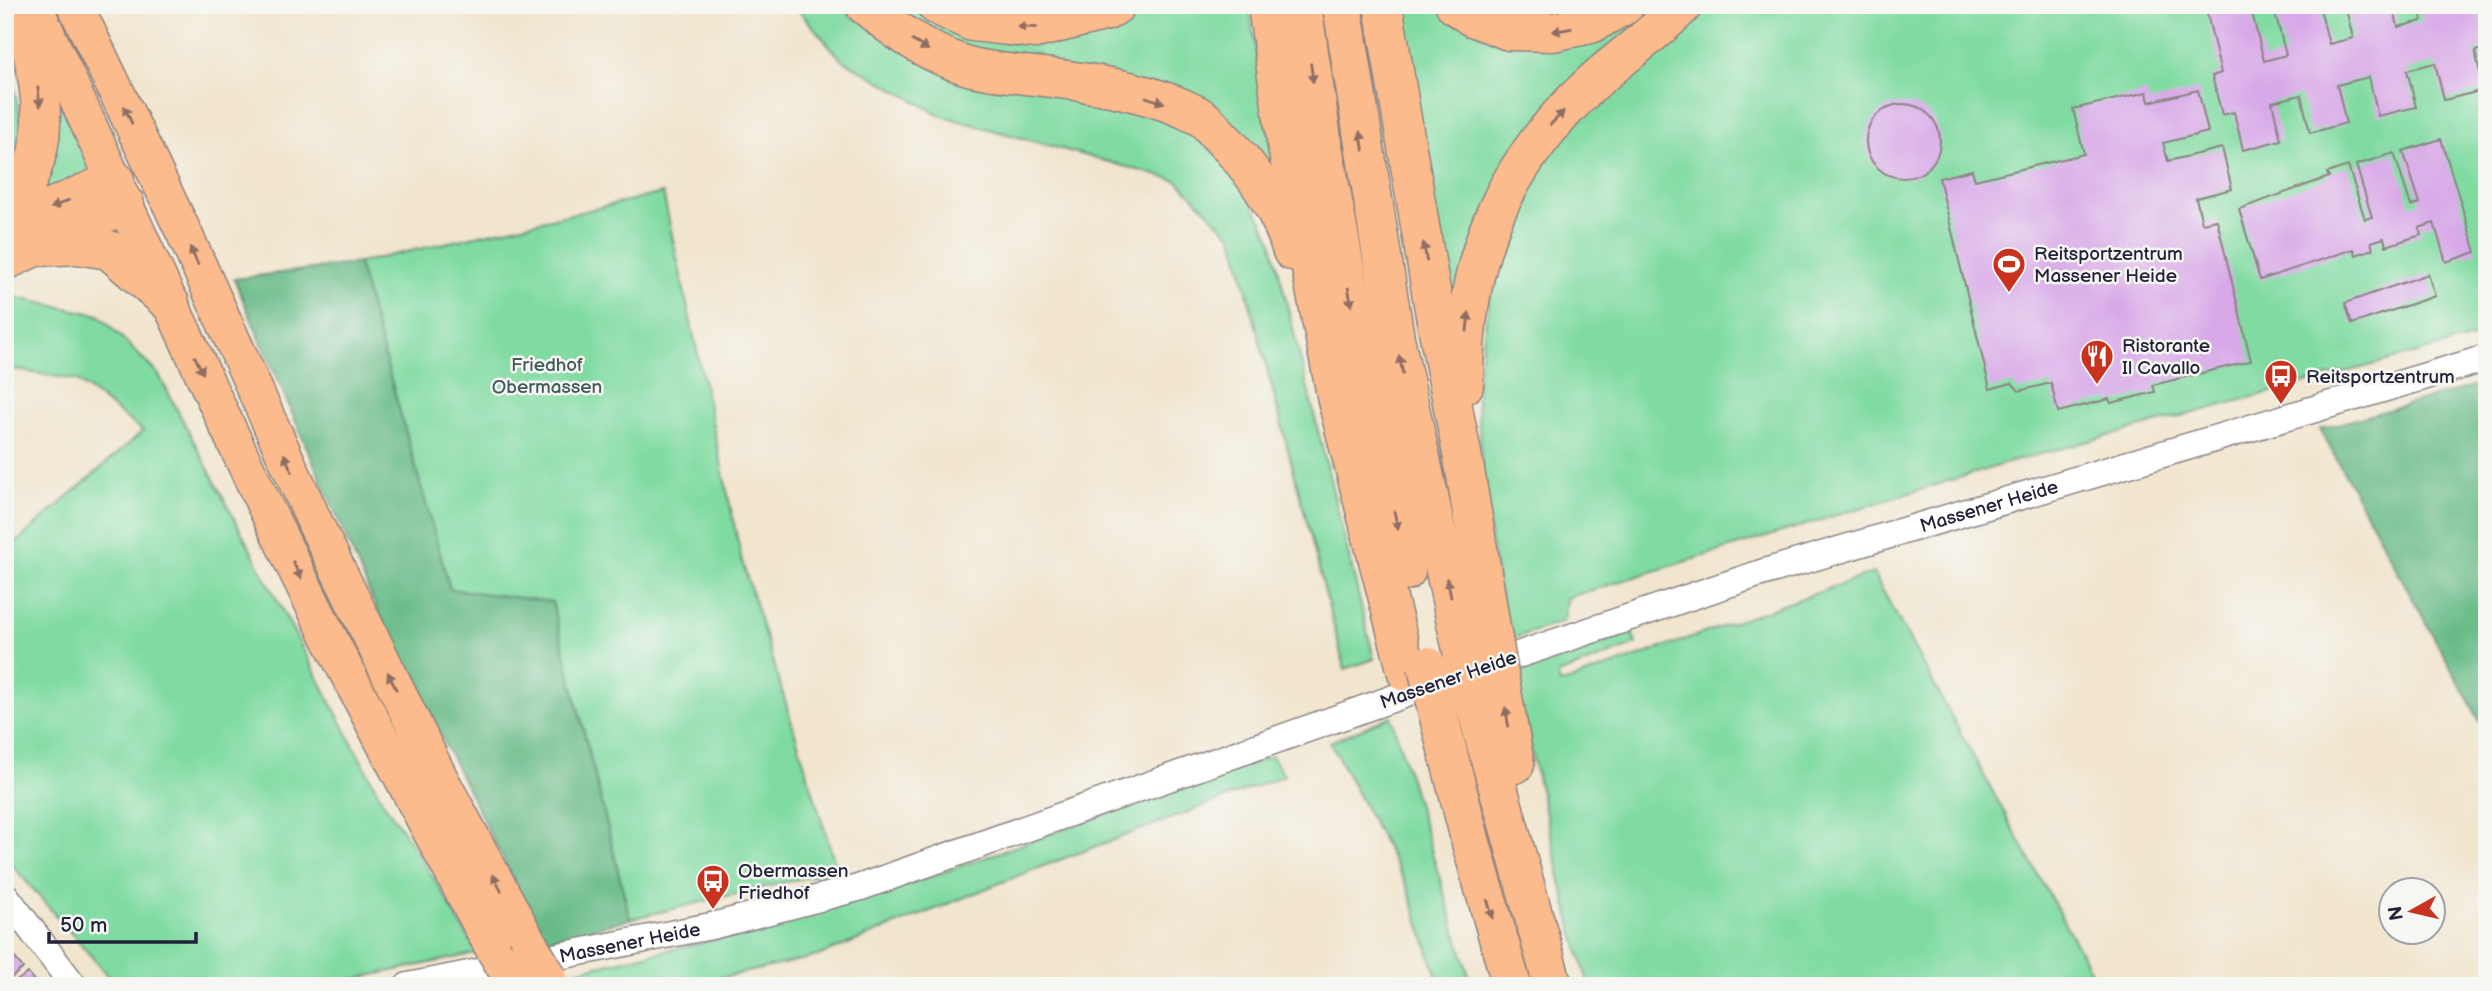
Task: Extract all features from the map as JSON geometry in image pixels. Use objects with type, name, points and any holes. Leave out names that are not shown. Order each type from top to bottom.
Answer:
[{"type":"highway","points":[[5,221],[24,191],[37,156],[41,120],[23,5]]},
{"type":"highway","points":[[865,5],[885,23],[923,48],[967,66],[1089,83],[1154,98],[1202,117],[1238,154],[1260,183],[1288,237],[1512,986]]},
{"type":"highway","points":[[936,5],[972,22],[1035,29],[1107,11],[1116,5]]},
{"type":"highway","points":[[1267,5],[1287,147],[1338,400]]},
{"type":"highway","points":[[1302,5],[1323,146],[1421,687]]},
{"type":"highway","points":[[1342,5],[1395,338],[1482,667],[1549,970]]},
{"type":"highway","points":[[1383,5],[1435,315],[1464,464]]},
{"type":"highway","points":[[1455,5],[1472,17],[1509,31],[1553,32],[1591,24],[1625,5]]},
{"type":"highway","points":[[1482,667],[1464,464],[1464,357],[1471,293],[1486,234],[1510,180],[1559,116],[1591,84],[1668,21],[1683,5]]},
{"type":"highway","points":[[16,245],[120,192]]},
{"type":"highway","points":[[16,245],[78,245],[109,250],[170,303]]},
{"type":"main road","points":[[34,5],[170,303],[328,634],[408,792],[515,985]]},
{"type":"main road","points":[[75,5],[374,645],[440,778],[551,981]]},
{"type":"main road","points":[[120,192],[157,177]]},
{"type":"street","name":"Massener Heide","points":[[408,986],[708,927],[858,888],[1528,651],[1761,573],[2487,358]]},
{"type":"street","points":[[5,895],[74,986]]},
{"type":"green space","points":[[794,5],[842,5],[852,18],[1135,107],[1191,132],[1238,174],[1271,239],[1374,659],[1345,669],[1233,237],[1178,181],[942,116],[841,59]]},
{"type":"green space","points":[[881,5],[908,5],[971,35],[1132,5],[1249,5],[1279,195],[1226,125],[961,51]]},
{"type":"green space","points":[[1399,5],[1443,5],[1472,24],[1640,5],[1675,5],[1586,80],[1447,324]]},
{"type":"green space","name":"Reitsportzentrum Massener Heide","points":[[1702,5],[2487,5],[2487,334],[2004,464],[1566,598],[1564,621],[1508,640],[1485,507],[1476,386],[1497,248],[1537,167],[1612,83],[1697,13]]},
{"type":"green space","points":[[5,50],[23,127],[5,169]]},
{"type":"green space","points":[[35,51],[97,174],[21,211]]},
{"type":"green space","name":"Friedhof Obermassen","points":[[663,193],[742,561],[837,870],[630,919],[552,602],[450,590],[358,263]]},
{"type":"green space","points":[[358,263],[450,589],[552,602],[630,919],[546,940],[378,612],[234,279]]},
{"type":"green space","points":[[17,298],[99,315],[159,375],[382,800],[437,883],[477,953],[321,986],[117,986],[5,857],[5,552],[143,431],[76,380],[5,368],[5,301]]},
{"type":"green space","points":[[2487,382],[2487,734],[2320,429]]},
{"type":"green space","points":[[1873,573],[2099,986],[1589,986],[1570,920],[1514,675],[1632,632],[1636,644],[1558,674],[1560,684]]},
{"type":"green space","points":[[1391,716],[1472,986],[1440,986],[1407,886],[1330,742]]},
{"type":"green space","points":[[1272,756],[1284,776],[1030,871],[818,956],[685,986],[573,986],[566,973],[742,934],[915,882]]},
{"type":"building","points":[[2205,5],[2250,5],[2264,61],[2286,55],[2273,5],[2319,5],[2329,44],[2353,38],[2345,5],[2393,5],[2398,27],[2422,21],[2419,5],[2462,5],[2463,11],[2478,7],[2487,48],[2475,51],[2484,90],[2444,100],[2435,63],[2407,70],[2416,107],[2378,116],[2369,77],[2337,85],[2346,123],[2310,133],[2301,95],[2272,102],[2281,140],[2243,150],[2234,112],[2222,115],[2212,76],[2221,73]]},
{"type":"building","points":[[2198,90],[2208,132],[2163,143],[2168,161],[2222,148],[2232,189],[2196,198],[2202,223],[2217,220],[2251,361],[2153,385],[2155,392],[2111,403],[2109,399],[2058,412],[2051,383],[2019,391],[2012,383],[1990,389],[1939,178],[1972,170],[1975,180],[2084,154],[2073,109],[2147,92],[2149,102]]},
{"type":"building","points":[[1903,104],[1917,107],[1929,115],[1937,127],[1940,141],[1937,155],[1929,167],[1917,175],[1903,178],[1889,175],[1877,167],[1869,155],[1866,141],[1869,127],[1877,115],[1889,107]]},
{"type":"building","points":[[2441,139],[2476,252],[2446,262],[2434,223],[2419,228],[2421,235],[2386,246],[2384,238],[2371,242],[2373,249],[2356,255],[2354,249],[2260,280],[2239,209],[2329,177],[2327,173],[2348,166],[2365,219],[2372,217],[2356,165],[2394,153],[2411,206],[2420,203],[2403,151]]},
{"type":"building","points":[[2428,274],[2435,296],[2352,324],[2345,303]]},
{"type":"building","points":[[5,946],[23,968],[5,983]]},
{"type":"building","points":[[28,973],[38,986],[9,986]]},
{"type":"place","name":"Reitsportzentrum Massener Heide","points":[[2009,294]]},
{"type":"place","name":"Ristorante Il Cavallo","points":[[2097,386]]},
{"type":"place","name":"Reitsportzentrum","points":[[2281,406]]},
{"type":"place","name":"Obermassen Friedhof","points":[[713,911]]}]
